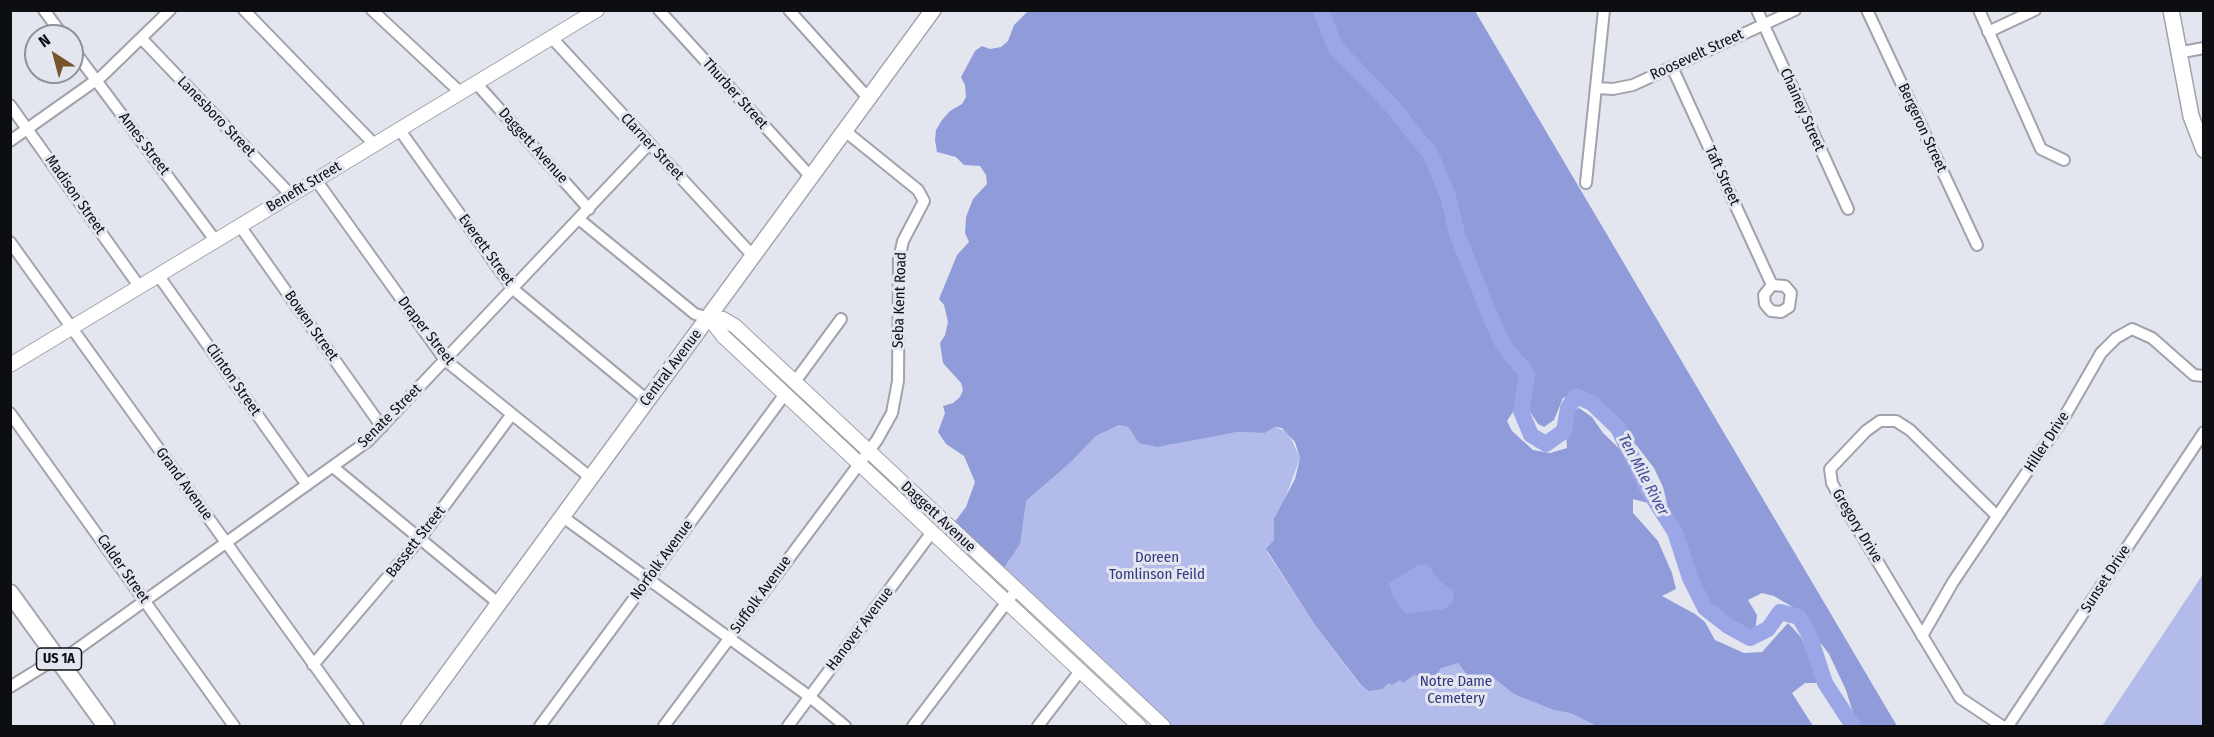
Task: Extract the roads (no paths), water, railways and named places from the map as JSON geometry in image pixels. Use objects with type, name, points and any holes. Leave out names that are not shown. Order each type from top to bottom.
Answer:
[{"type":"main road","points":[[2170,10],[2191,116],[2204,150]]},
{"type":"main road","name":"Central Avenue","points":[[409,726],[845,131],[927,13]]},
{"type":"main road","name":"US 1A","points":[[10,593],[106,726]]},
{"type":"street","points":[[10,141],[95,81],[170,10]]},
{"type":"street","points":[[244,10],[374,144]]},
{"type":"street","points":[[372,10],[461,93]]},
{"type":"street","name":"Benefit Street","points":[[10,365],[597,10]]},
{"type":"street","name":"Thurber Street","points":[[659,10],[811,177]]},
{"type":"street","points":[[789,10],[868,99]]},
{"type":"street","points":[[1586,183],[1604,10]]},
{"type":"street","name":"Chainey Street","points":[[1757,10],[1848,209]]},
{"type":"street","name":"Roosevelt Street","points":[[1597,88],[1622,88],[1795,10]]},
{"type":"street","name":"Bergeron Street","points":[[1867,10],[1977,245]]},
{"type":"street","points":[[1979,10],[2041,149],[2064,160]]},
{"type":"street","points":[[1988,32],[2035,10]]},
{"type":"street","name":"Lanesboro Street","points":[[141,38],[291,195]]},
{"type":"street","name":"Clarner Street","points":[[552,38],[753,256]]},
{"type":"street","points":[[2177,53],[2204,48]]},
{"type":"street","name":"Ames Street","points":[[84,65],[215,240]]},
{"type":"street","name":"Taft Street","points":[[1672,67],[1772,285]]},
{"type":"street","name":"Daggett Avenue","points":[[476,83],[589,209]]},
{"type":"street","name":"Madison Street","points":[[10,105],[139,286]]},
{"type":"street","name":"Everett Street","points":[[399,129],[513,289],[647,400]]},
{"type":"street","name":"Seba Kent Road","points":[[845,131],[918,190],[924,201],[903,241],[899,259],[897,394],[885,427],[858,463]]},
{"type":"street","name":"Senate Street","points":[[10,687],[47,664],[69,655],[368,441],[580,220],[649,144]]},
{"type":"street","name":"Draper Street","points":[[316,180],[445,360],[591,478]]},
{"type":"street","name":"Daggett Avenue","points":[[580,220],[695,314],[729,321],[1163,726]]},
{"type":"street","name":"Bowen Street","points":[[240,226],[381,427]]},
{"type":"street","name":"Grand Avenue","points":[[10,242],[15,259],[72,328],[358,726]]},
{"type":"street","name":"Clinton Street","points":[[158,275],[307,486]]},
{"type":"street","name":"Daggett Avenue","points":[[709,318],[724,337],[1139,726]]},
{"type":"street","points":[[794,383],[841,319]]},
{"type":"street","name":"Hiller Drive","points":[[1922,636],[1953,582],[2066,414],[2101,353],[2116,338],[2132,329],[2151,338],[2194,375],[2204,376]]},
{"type":"street","name":"Norfolk Avenue","points":[[540,726],[785,394]]},
{"type":"street","name":"Calder Street","points":[[10,413],[234,726]]},
{"type":"street","name":"Bassett Street","points":[[314,665],[419,540],[512,414]]},
{"type":"street","name":"Gregory Drive","points":[[1997,516],[1910,430],[1896,421],[1880,421],[1866,431],[1830,469],[1832,483],[1960,698],[2002,726]]},
{"type":"street","name":"Sunset Drive","points":[[2008,726],[2204,432]]},
{"type":"street","name":"Suffolk Avenue","points":[[664,726],[858,463]]},
{"type":"street","points":[[333,468],[498,603]]},
{"type":"street","points":[[563,517],[810,697],[845,726]]},
{"type":"street","name":"Hanover Avenue","points":[[788,726],[932,532]]},
{"type":"street","points":[[913,726],[1016,590]]},
{"type":"street","points":[[1038,726],[1080,671]]},
{"type":"waterway","name":"Ten Mile River","points":[[1321,10],[1335,47],[1391,105],[1431,155],[1448,196],[1457,234],[1494,325],[1503,344],[1527,374],[1521,411],[1531,435],[1546,444],[1564,431],[1568,408],[1576,396],[1592,403],[1618,428],[1647,488],[1675,532],[1690,578],[1705,608],[1728,626],[1750,638],[1768,629],[1780,612],[1799,617],[1809,634],[1825,683],[1853,726]]},
{"type":"park label","name":"Doreen Tomlinson Feild","points":[[1157,566]]},
{"type":"park label","name":"Notre Dame Cemetery","points":[[1456,690]]}]
